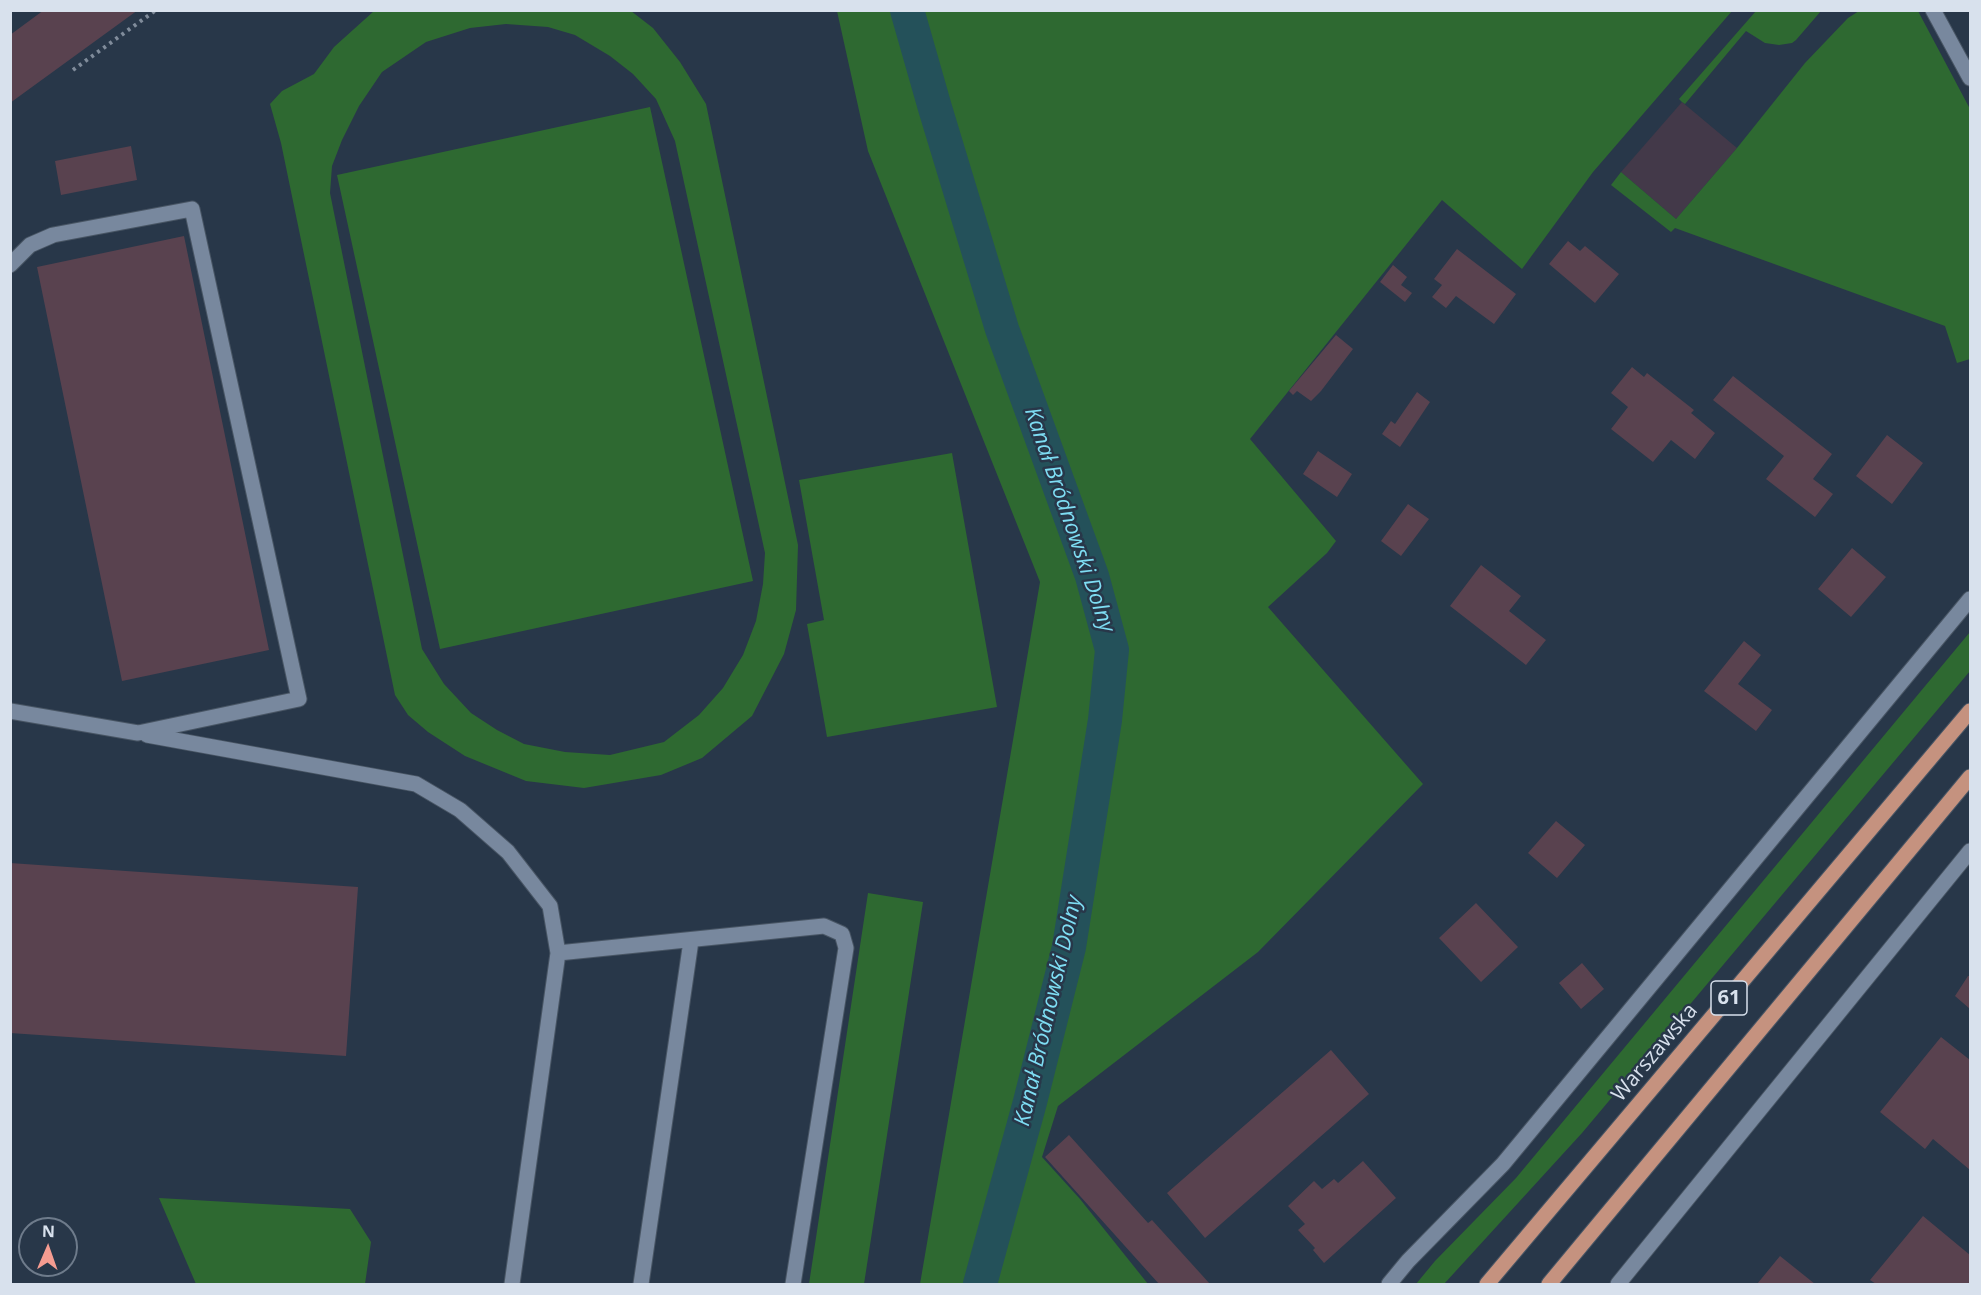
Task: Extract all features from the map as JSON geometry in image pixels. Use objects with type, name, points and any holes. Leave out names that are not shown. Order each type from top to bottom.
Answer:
[{"type":"main road","name":"Warszawska","points":[[1487,1284],[1971,711]]},
{"type":"main road","name":"61","points":[[1549,1284],[1971,777]]},
{"type":"street","points":[[1933,10],[1971,78]]},
{"type":"street","points":[[10,265],[30,245],[53,235],[192,209],[299,699],[138,734]]},
{"type":"street","points":[[1389,1284],[1408,1261],[1503,1164],[1971,599]]},
{"type":"street","points":[[10,711],[416,784],[460,810],[508,852],[550,906],[558,953],[512,1284]]},
{"type":"street","points":[[1618,1284],[1971,851]]},
{"type":"street","points":[[558,953],[824,926],[842,934],[846,948],[793,1284]]},
{"type":"street","points":[[641,1284],[691,940]]},
{"type":"path","points":[[73,70],[156,10]]},
{"type":"shaded area","points":[[1682,102],[1737,148],[1676,219],[1621,172]]},
{"type":"green space","points":[[374,11],[631,11],[653,28],[680,62],[706,104],[798,545],[796,610],[784,654],[752,716],[702,758],[661,775],[584,788],[526,781],[465,756],[428,732],[408,715],[395,695],[281,143],[270,104],[282,91],[314,74],[334,47]],"holes":[[[506,24],[548,27],[575,35],[610,56],[633,74],[656,99],[675,141],[765,553],[763,584],[756,621],[743,655],[723,688],[699,715],[664,742],[610,755],[565,752],[524,744],[497,730],[471,713],[444,684],[422,649],[330,193],[332,166],[342,140],[359,106],[382,72],[426,42],[470,28]]]},
{"type":"green space","points":[[837,11],[1732,11],[1593,172],[1522,269],[1442,200],[1250,439],[1336,541],[1327,553],[1268,607],[1423,784],[1258,952],[1058,1106],[1042,1157],[1080,1199],[1148,1284],[920,1284],[1040,582],[868,151]]},
{"type":"green space","points":[[1756,11],[1821,11],[1792,43],[1779,45],[1765,43],[1746,31],[1685,104],[1682,102],[1679,99]]},
{"type":"green space","points":[[1859,11],[1918,11],[1970,109],[1970,359],[1957,363],[1945,326],[1675,228],[1671,232],[1611,185],[1621,172],[1676,219],[1805,63],[1848,18]]},
{"type":"green space","points":[[650,107],[753,581],[440,649],[337,175]]},
{"type":"green space","points":[[952,453],[997,707],[827,737],[807,624],[824,620],[799,480]]},
{"type":"green space","points":[[1970,632],[1970,671],[1582,1133],[1444,1284],[1416,1284],[1435,1261],[1516,1178]]},
{"type":"green space","points":[[868,893],[923,902],[864,1284],[809,1284]]},
{"type":"green space","points":[[159,1198],[350,1209],[371,1242],[365,1284],[196,1284]]},
{"type":"building","points":[[44,10],[138,10],[10,103],[10,35]]},
{"type":"building","points":[[131,146],[137,180],[61,195],[55,161]]},
{"type":"building","points":[[184,236],[269,650],[122,681],[37,267]]},
{"type":"building","points":[[1568,241],[1580,251],[1585,246],[1619,274],[1595,303],[1549,264]]},
{"type":"building","points":[[1457,249],[1516,294],[1494,324],[1456,296],[1446,308],[1432,297],[1442,285],[1434,279]]},
{"type":"building","points":[[1393,265],[1407,277],[1401,285],[1412,293],[1405,302],[1380,282]]},
{"type":"building","points":[[1336,335],[1353,349],[1311,401],[1297,391],[1293,395],[1289,391]]},
{"type":"building","points":[[1632,367],[1644,377],[1647,373],[1694,410],[1691,413],[1715,433],[1695,459],[1671,440],[1653,462],[1611,429],[1628,407],[1611,393]]},
{"type":"building","points":[[1733,376],[1832,454],[1813,479],[1833,494],[1815,517],[1766,479],[1784,456],[1713,400]]},
{"type":"building","points":[[1417,392],[1430,402],[1400,447],[1382,434],[1391,421],[1395,424]]},
{"type":"building","points":[[1887,435],[1923,463],[1892,504],[1856,476]]},
{"type":"building","points":[[1318,451],[1352,474],[1337,497],[1303,474]]},
{"type":"building","points":[[1408,504],[1429,519],[1401,556],[1381,541]]},
{"type":"building","points":[[1852,548],[1886,577],[1851,617],[1818,589]]},
{"type":"building","points":[[1481,565],[1521,596],[1509,611],[1546,640],[1526,665],[1450,606]]},
{"type":"building","points":[[1744,641],[1761,655],[1738,684],[1772,710],[1756,731],[1704,691]]},
{"type":"building","points":[[1556,821],[1585,845],[1557,878],[1528,853]]},
{"type":"building","points":[[10,863],[358,887],[346,1056],[10,1033]]},
{"type":"building","points":[[1476,903],[1518,947],[1481,982],[1439,938]]},
{"type":"building","points":[[1582,963],[1604,989],[1581,1009],[1559,983]]},
{"type":"building","points":[[1970,976],[1970,1009],[1955,996]]},
{"type":"building","points":[[1941,1037],[1970,1060],[1970,1170],[1933,1139],[1925,1149],[1880,1112]]},
{"type":"building","points":[[1331,1050],[1369,1094],[1205,1238],[1167,1193]]},
{"type":"building","points":[[1069,1135],[1148,1223],[1152,1220],[1210,1284],[1159,1284],[1045,1157]]},
{"type":"building","points":[[1363,1161],[1396,1198],[1324,1263],[1313,1250],[1315,1248],[1298,1230],[1305,1224],[1288,1206],[1314,1181],[1322,1189],[1334,1179],[1338,1183]]},
{"type":"building","points":[[1923,1216],[1970,1255],[1970,1284],[1876,1284],[1870,1280]]},
{"type":"building","points":[[1780,1256],[1815,1284],[1757,1284]]},
{"type":"waterway","name":"Kanał Bródnowski Dolny","points":[[907,10],[1002,329],[1092,576],[1112,650],[1105,720],[1069,947],[1030,1102],[980,1284]]}]
